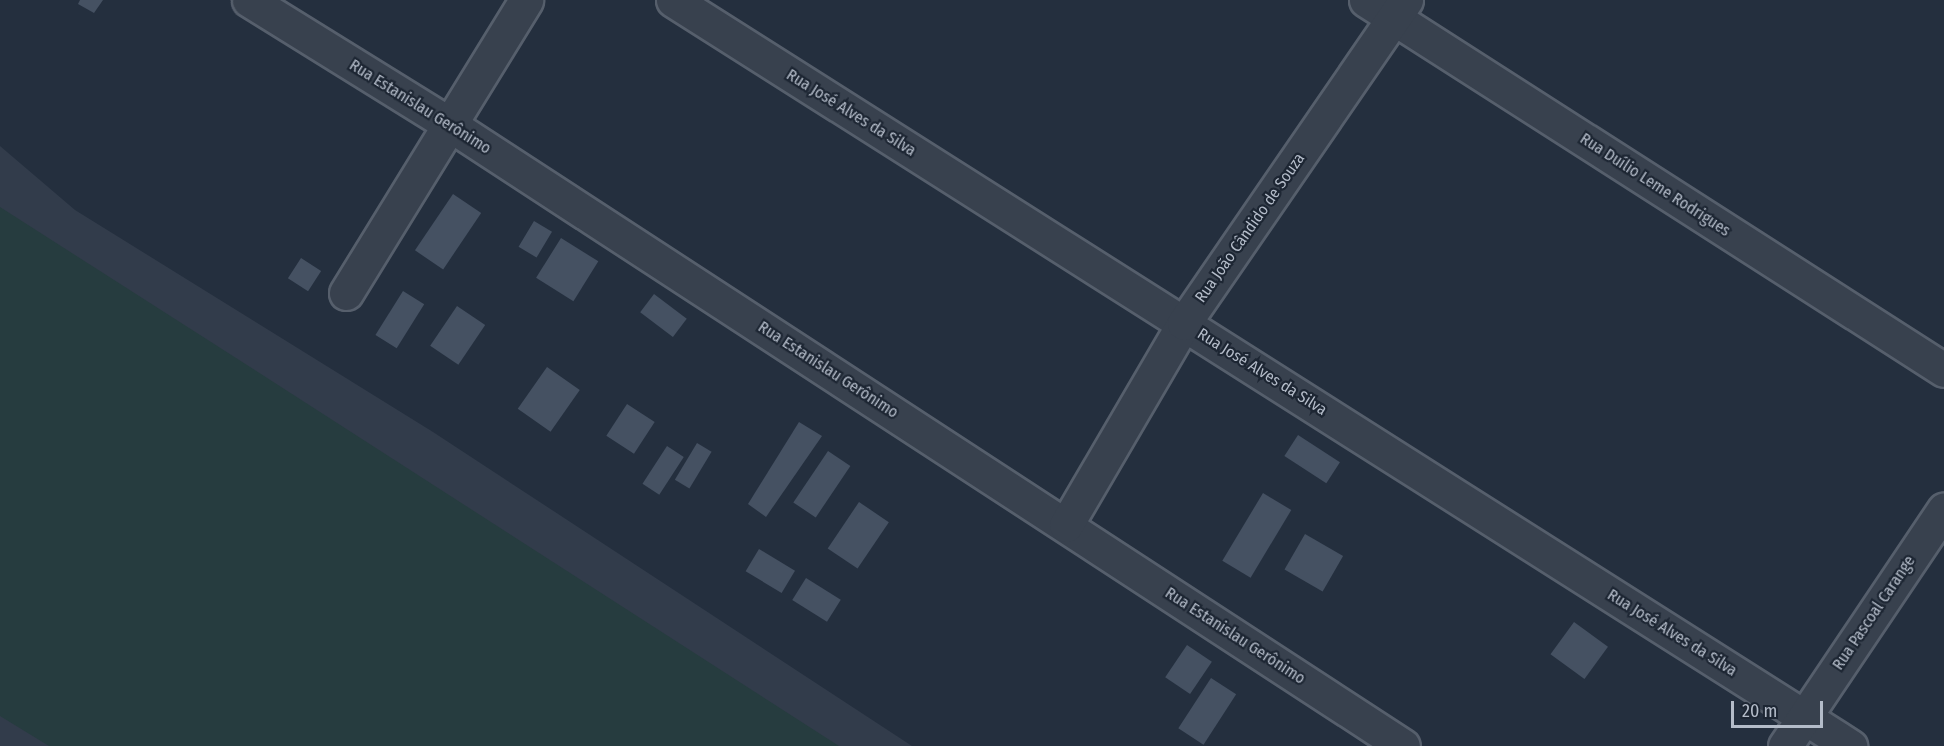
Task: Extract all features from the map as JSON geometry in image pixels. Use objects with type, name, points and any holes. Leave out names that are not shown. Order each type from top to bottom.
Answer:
[{"type":"street","name":"Rua Estanislau Gerônimo","points":[[249,0],[452,126],[1403,746]]},
{"type":"street","points":[[346,293],[452,126],[526,0]]},
{"type":"street","name":"Rua José Alves da Silva","points":[[673,0],[1850,746]]},
{"type":"street","name":"Rua Duílio Leme Rodrigues","points":[[1366,0],[1400,9],[1944,370]]},
{"type":"street","name":"Rua João Cândido de Souza","points":[[1066,525],[1184,323],[1400,9]]},
{"type":"street","name":"Rua Pascoal Carange","points":[[1785,746],[1944,509]]},
{"type":"shaded area","points":[[0,146],[75,210],[433,432],[912,746],[0,746]]},
{"type":"green space","points":[[0,207],[839,746],[49,746],[0,716]]},
{"type":"building","points":[[80,0],[103,0],[94,13],[78,4]]},
{"type":"building","points":[[453,194],[481,213],[443,269],[415,250]]},
{"type":"building","points":[[534,221],[552,232],[537,258],[519,247]]},
{"type":"building","points":[[561,238],[598,261],[573,301],[536,278]]},
{"type":"building","points":[[301,258],[321,271],[308,291],[288,278]]},
{"type":"building","points":[[403,291],[424,304],[397,348],[375,335]]},
{"type":"building","points":[[654,294],[687,319],[673,337],[640,312]]},
{"type":"building","points":[[457,306],[485,325],[458,365],[430,346]]},
{"type":"building","points":[[547,367],[580,390],[551,432],[518,409]]},
{"type":"building","points":[[627,404],[655,422],[634,454],[606,436]]},
{"type":"building","points":[[799,422],[822,436],[766,517],[748,504]]},
{"type":"building","points":[[1298,435],[1340,462],[1326,483],[1284,456]]},
{"type":"building","points":[[697,443],[712,452],[689,489],[675,480]]},
{"type":"building","points":[[667,446],[684,457],[659,495],[642,484]]},
{"type":"building","points":[[828,451],[850,466],[816,517],[793,502]]},
{"type":"building","points":[[1263,493],[1291,510],[1251,578],[1222,561]]},
{"type":"building","points":[[859,502],[889,522],[858,569],[828,548]]},
{"type":"building","points":[[1305,534],[1343,556],[1323,592],[1284,570]]},
{"type":"building","points":[[759,549],[795,571],[782,593],[746,571]]},
{"type":"building","points":[[806,578],[841,600],[827,622],[792,600]]},
{"type":"building","points":[[1574,622],[1608,647],[1584,679],[1550,654]]},
{"type":"building","points":[[1187,645],[1212,662],[1190,694],[1165,677]]},
{"type":"building","points":[[1211,678],[1236,694],[1203,745],[1178,728]]}]
